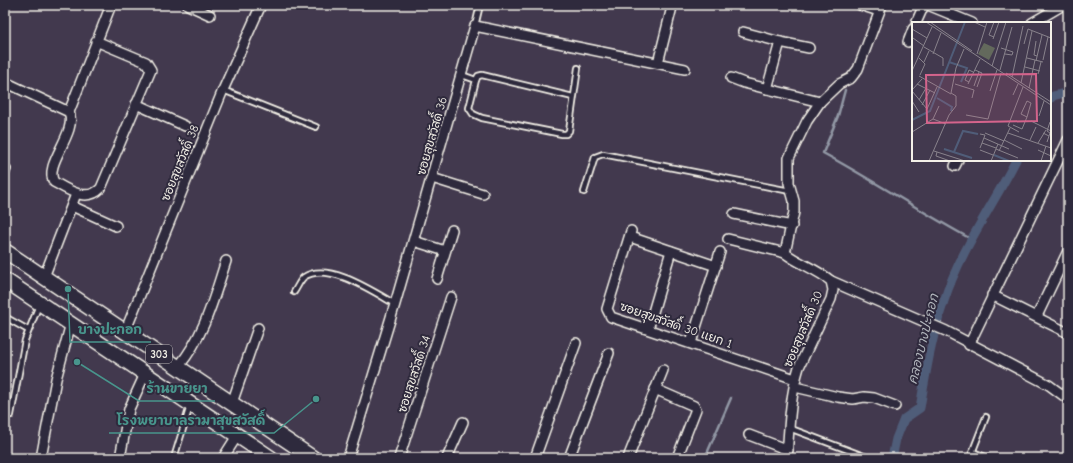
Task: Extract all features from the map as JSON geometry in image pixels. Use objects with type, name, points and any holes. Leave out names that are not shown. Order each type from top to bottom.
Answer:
[{"type":"main road","name":"303","points":[[5,251],[125,332],[179,366],[313,458]]},
{"type":"main road","name":"303","points":[[5,280],[271,458]]},
{"type":"street","points":[[96,41],[146,62],[150,65],[150,70],[101,188],[96,193],[88,196],[76,194],[54,182],[52,172],[71,122],[69,112],[96,41],[111,5]]},
{"type":"street","points":[[188,5],[210,15]]},
{"type":"street","name":"ซอยสุขสวัสดิ์ 38","points":[[125,332],[223,90],[261,5]]},
{"type":"street","points":[[785,253],[792,226],[794,201],[790,191],[788,167],[789,158],[807,121],[820,102],[839,84],[851,78],[858,69],[880,8],[860,5]]},
{"type":"street","points":[[916,22],[924,5]]},
{"type":"street","points":[[928,5],[970,22]]},
{"type":"street","points":[[1034,22],[1063,5]]},
{"type":"street","points":[[658,63],[672,7]]},
{"type":"street","points":[[475,26],[685,69]]},
{"type":"street","name":"ซอยสุขสวัสดิ์ 36","points":[[348,458],[414,241],[475,26]]},
{"type":"street","points":[[743,32],[809,48]]},
{"type":"street","points":[[908,42],[912,32]]},
{"type":"street","points":[[767,89],[780,42]]},
{"type":"street","points":[[731,78],[744,83],[820,102]]},
{"type":"street","points":[[5,82],[69,112]]},
{"type":"street","points":[[136,104],[185,126]]},
{"type":"street","points":[[969,345],[992,294],[1068,140]]},
{"type":"street","points":[[432,178],[483,194]]},
{"type":"street","points":[[44,277],[76,194]]},
{"type":"street","points":[[72,206],[116,226]]},
{"type":"street","points":[[734,214],[792,226]]},
{"type":"street","points":[[438,279],[452,230]]},
{"type":"street","name":"ซอยสุขสวัสดิ์ 30 แยก 1","points":[[672,251],[630,234],[607,309],[611,317],[691,343],[795,383],[838,397],[853,399],[864,397],[874,398],[895,406]]},
{"type":"street","name":"ซอยสุขสวัสดิ์ 30","points":[[728,239],[785,253],[794,260],[823,274],[831,281],[833,290],[831,299],[799,367],[788,428],[787,454]]},
{"type":"street","points":[[414,241],[445,252]]},
{"type":"street","points":[[648,329],[672,251],[716,266]]},
{"type":"street","points":[[1037,316],[1068,251]]},
{"type":"street","points":[[691,343],[720,252]]},
{"type":"street","points":[[179,366],[192,350],[202,333],[226,261]]},
{"type":"street","points":[[831,281],[932,325],[1048,385],[1068,399]]},
{"type":"street","points":[[992,294],[1068,333]]},
{"type":"street","name":"ซอยสุขสวัสดิ์ 34","points":[[399,458],[451,297]]},
{"type":"street","points":[[41,458],[56,379],[71,323]]},
{"type":"street","points":[[232,403],[258,328]]},
{"type":"street","points":[[535,458],[576,343]]},
{"type":"street","points":[[569,458],[609,353]]},
{"type":"street","points":[[628,458],[663,370]]},
{"type":"street","points":[[120,458],[129,409],[145,374]]},
{"type":"street","points":[[655,389],[694,406],[696,409],[676,458]]},
{"type":"street","points":[[447,458],[462,422]]},
{"type":"street","points":[[749,435],[787,454]]},
{"type":"street","points":[[223,458],[237,436]]},
{"type":"lane","points":[[475,26],[480,5]]},
{"type":"lane","points":[[573,97],[482,75],[478,76],[476,80],[469,108],[473,114],[482,118],[566,134],[569,131],[578,68]]},
{"type":"lane","points":[[462,75],[476,80]]},
{"type":"lane","points":[[223,90],[316,127]]},
{"type":"lane","points":[[584,192],[595,157],[603,154],[790,191]]},
{"type":"lane","points":[[5,164],[8,169],[5,178]]},
{"type":"lane","points":[[294,292],[304,278],[317,272],[335,274],[371,290],[395,304]]},
{"type":"lane","points":[[11,415],[28,330],[40,303]]},
{"type":"lane","points":[[5,317],[28,330]]},
{"type":"lane","points":[[174,458],[191,404]]},
{"type":"lane","points":[[970,458],[986,417]]},
{"type":"lane","points":[[788,428],[869,458]]},
{"type":"lane","points":[[972,452],[988,458]]},
{"type":"waterway","points":[[845,90],[838,116],[823,153],[971,239]]},
{"type":"waterway","name":"คลองบางปะกอก","points":[[1051,98],[1053,96],[1068,92]]},
{"type":"waterway","name":"คลองบางปะกอก","points":[[892,458],[896,439],[904,419],[920,408],[933,340],[951,283],[967,247],[1016,161]]},
{"type":"waterway","points":[[705,458],[731,398]]},
{"type":"place","name":"บางปะกอก","points":[[68,289]]},
{"type":"place","name":"ร้านขายยา","points":[[77,362]]},
{"type":"place","name":"โรงพยาบาลรามาสุขสวัสดิ์","points":[[316,399]]}]
